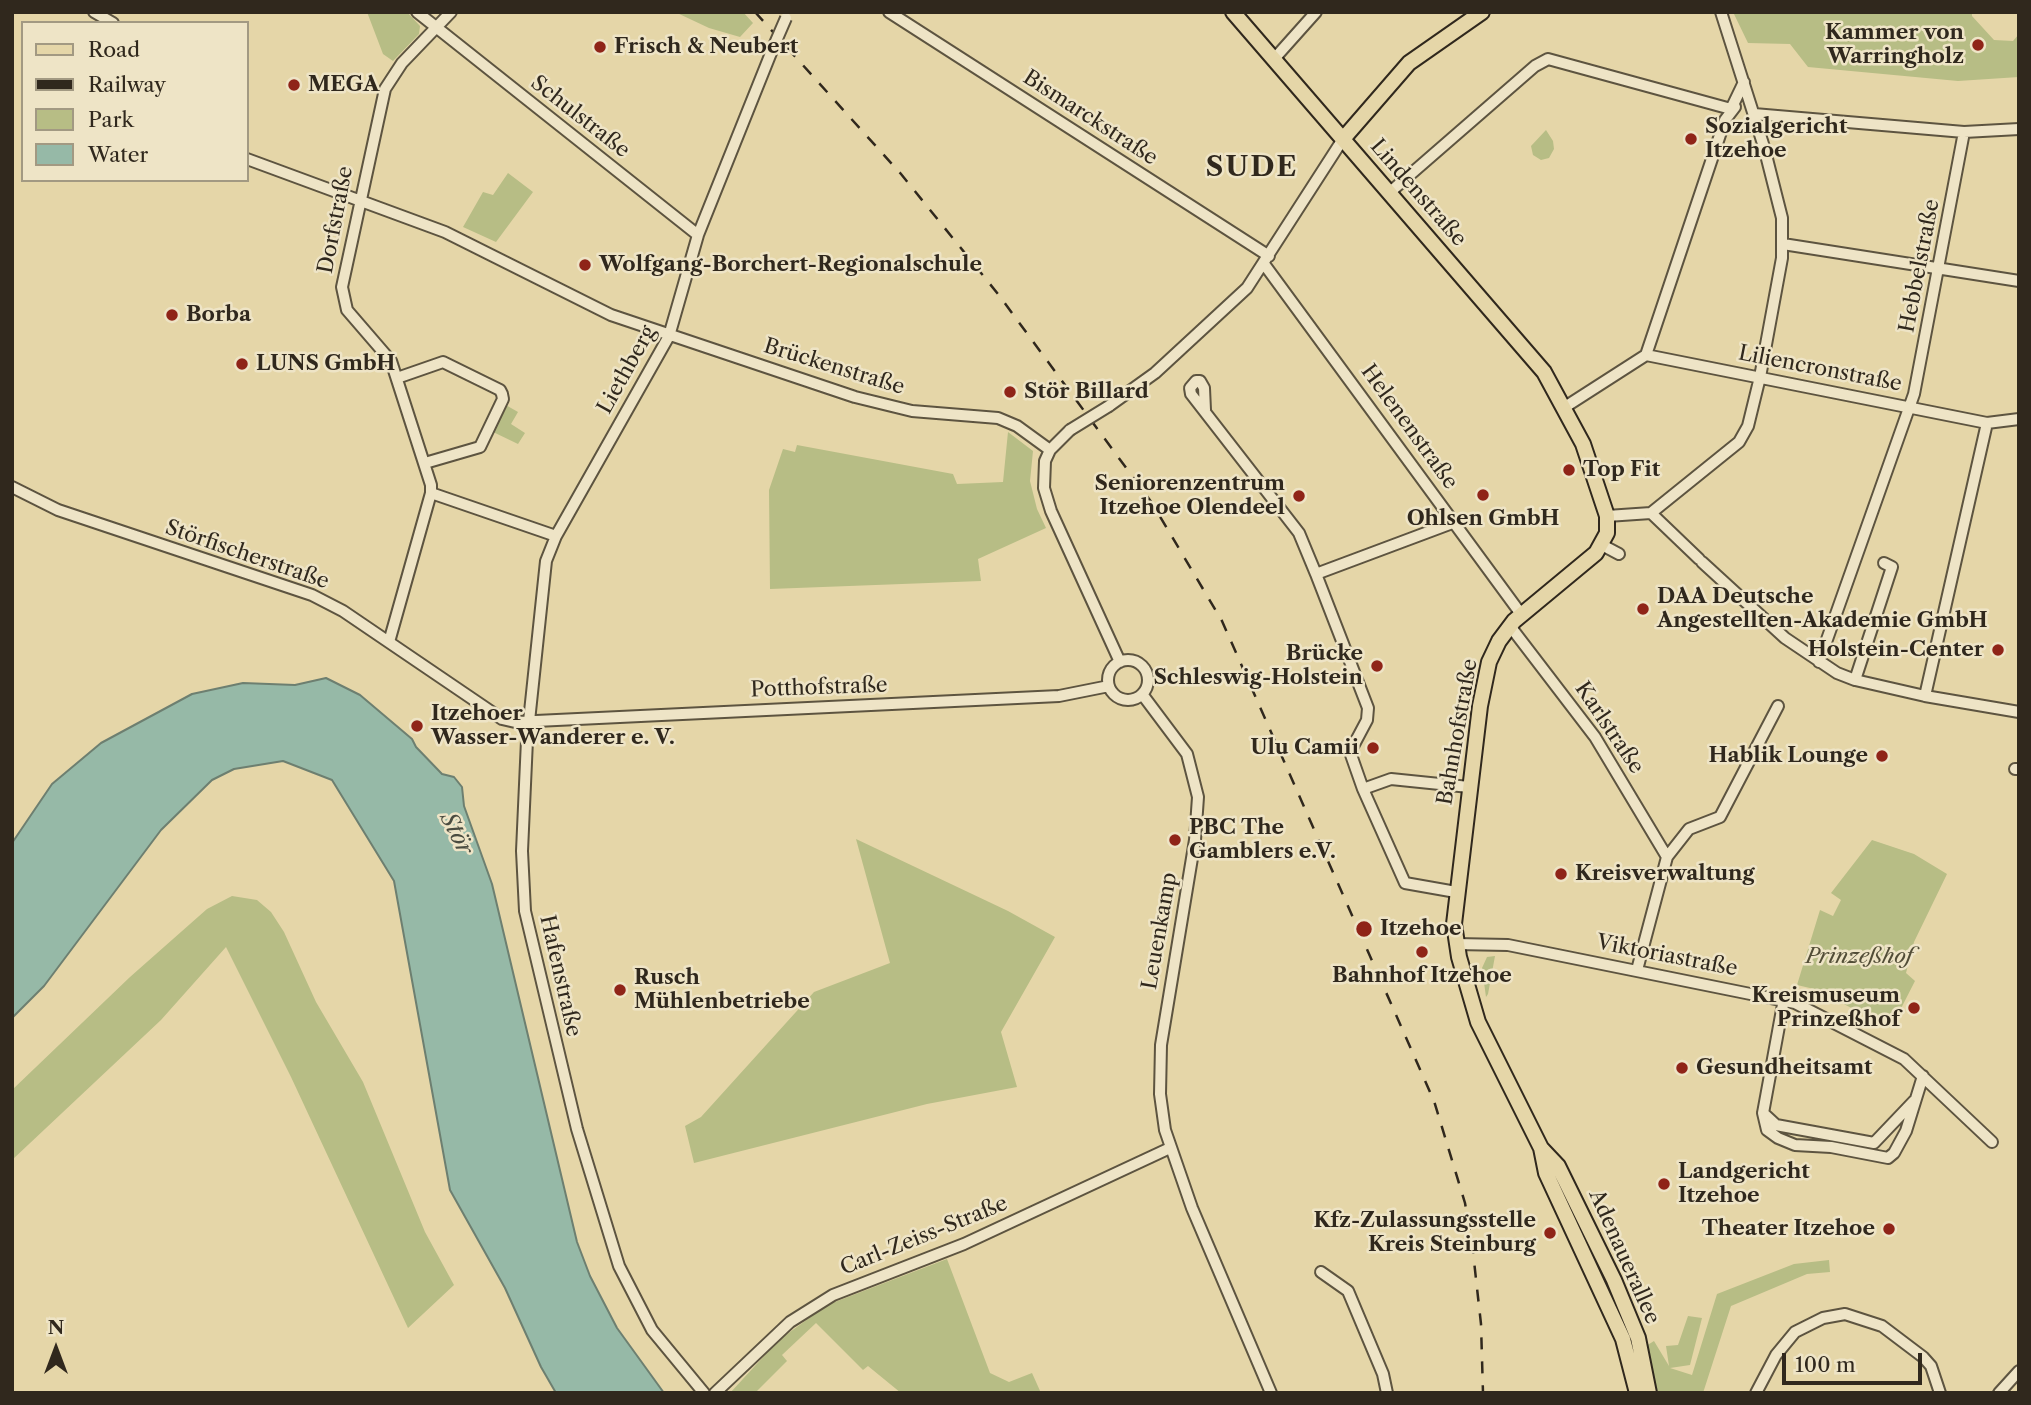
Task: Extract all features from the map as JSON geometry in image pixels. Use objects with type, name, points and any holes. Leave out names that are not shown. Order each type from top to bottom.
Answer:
[{"type":"main road","name":"Lindenstraße","points":[[1233,12],[1528,350],[1565,407],[1583,444],[1607,516],[1604,539]]},
{"type":"main road","points":[[1343,139],[1409,63],[1482,12]]},
{"type":"main road","name":"Bahnhofstraße","points":[[1456,944],[1455,892],[1485,679],[1495,648],[1521,614],[1592,557],[1604,539]]},
{"type":"main road","name":"Adenauerallee","points":[[1456,944],[1478,1022],[1541,1148],[1546,1173],[1623,1339],[1637,1393]]},
{"type":"main road","name":"Adenauerallee","points":[[1541,1148],[1558,1166],[1614,1280],[1638,1338],[1649,1393]]},
{"type":"street","points":[[94,12],[110,21]]},
{"type":"street","name":"Schulstraße","points":[[417,12],[698,235]]},
{"type":"street","name":"Dorfstraße","points":[[389,642],[431,493],[425,463],[397,378],[386,352],[347,310],[343,280],[385,89],[402,63],[438,29],[451,12]]},
{"type":"street","name":"Bismarckstraße","points":[[889,12],[1267,260]]},
{"type":"street","points":[[1274,59],[1316,12]]},
{"type":"street","points":[[1607,516],[1651,513],[1743,437],[1760,377],[1783,244],[1776,191],[1721,12]]},
{"type":"street","name":"Liethberg","points":[[556,536],[669,336],[698,235],[787,15]]},
{"type":"street","points":[[1390,193],[1535,66],[1548,59],[1731,109],[1750,100]]},
{"type":"street","points":[[1565,407],[1646,355],[1702,189],[1731,109],[1744,82]]},
{"type":"street","points":[[1754,114],[1965,131],[2019,129]]},
{"type":"street","name":"Hebbelstraße","points":[[1819,662],[1911,407],[1965,131]]},
{"type":"street","points":[[1142,694],[1133,699],[1123,699],[1114,695],[1109,686],[1110,671],[1120,662],[1047,498],[1044,471],[1051,450],[1070,430],[1155,373],[1220,316],[1247,288],[1343,139]]},
{"type":"street","name":"Brückenstraße","points":[[248,159],[446,232],[611,315],[669,336],[855,397],[912,411],[998,418],[1017,426],[1051,450]]},
{"type":"street","points":[[1783,244],[2019,281]]},
{"type":"street","name":"Helenenstraße","points":[[1267,260],[1521,614]]},
{"type":"street","name":"Liliencronstraße","points":[[1646,355],[1987,423],[2019,419]]},
{"type":"street","points":[[397,378],[443,362],[500,390],[502,394],[503,399],[480,447],[425,463]]},
{"type":"street","points":[[1205,410],[1299,533],[1368,708],[1367,720],[1350,752],[1363,789],[1402,877],[1410,885],[1455,892]]},
{"type":"street","points":[[1925,696],[1987,423]]},
{"type":"street","name":"Störfischerstraße","points":[[12,487],[58,510],[312,595],[343,611],[502,719],[529,723]]},
{"type":"street","points":[[431,493],[556,536]]},
{"type":"street","points":[[1651,513],[1785,638],[1819,662],[1855,680],[1925,696],[2019,712]]},
{"type":"street","points":[[1316,574],[1455,522]]},
{"type":"street","name":"Hafenstraße","points":[[556,536],[546,561],[529,723],[523,811],[523,895],[565,1082],[601,1211],[628,1287],[657,1337],[704,1393]]},
{"type":"street","points":[[1604,539],[1619,554]]},
{"type":"street","points":[[1855,680],[1892,567],[1884,563]]},
{"type":"street","name":"Karlstraße","points":[[1510,626],[1595,737],[1667,858]]},
{"type":"street","name":"Leuenkamp","points":[[1120,662],[1132,661],[1142,667],[1147,677],[1142,694],[1187,754],[1198,797],[1195,840],[1161,1045],[1161,1107],[1170,1148],[1270,1393]]},
{"type":"street","name":"Potthofstraße","points":[[529,723],[1072,695],[1109,686]]},
{"type":"street","points":[[1637,970],[1667,858],[1689,829],[1720,817],[1778,706]]},
{"type":"street","points":[[1363,789],[1391,779],[1469,787]]},
{"type":"street","name":"Viktoriastraße","points":[[1456,944],[1508,946],[1784,999],[1805,1007],[1904,1059],[1992,1142]]},
{"type":"street","points":[[1784,999],[1763,1113],[1767,1130],[1777,1138],[1796,1144],[1841,1148],[1883,1159],[1894,1153],[1899,1144],[1923,1076]]},
{"type":"street","points":[[1874,1143],[1916,1098]]},
{"type":"street","points":[[1763,1113],[1776,1125],[1874,1143],[1899,1144]]},
{"type":"street","name":"Carl-Zeiss-Straße","points":[[715,1393],[790,1322],[833,1294],[972,1240],[1170,1148]]},
{"type":"street","points":[[1321,1272],[1348,1291],[1383,1374],[1387,1393]]},
{"type":"street","points":[[1756,1393],[1776,1355],[1795,1332],[1823,1318],[1845,1314],[1882,1326],[1923,1357],[1931,1366],[1940,1393]]},
{"type":"street","points":[[1999,1393],[2019,1371]]},
{"type":"green space","points":[[367,12],[407,12],[420,26],[419,34],[393,61],[383,54]]},
{"type":"green space","points":[[675,12],[743,12],[753,23],[740,37],[709,28]]},
{"type":"green space","points":[[1733,12],[1972,12],[1972,16],[1994,40],[2013,41],[2019,34],[2019,77],[1958,81],[1808,67],[1790,44],[1748,43]]},
{"type":"green space","points":[[1546,130],[1553,141],[1554,149],[1549,158],[1541,160],[1533,155],[1531,146]]},
{"type":"green space","points":[[508,173],[533,192],[496,242],[463,227],[483,192],[493,195]]},
{"type":"green space","points":[[504,404],[518,412],[511,424],[525,433],[518,444],[491,431]]},
{"type":"green space","points":[[1008,432],[1033,451],[1030,481],[1037,509],[1046,528],[978,559],[981,581],[770,589],[769,490],[783,449],[795,452],[797,445],[953,474],[957,484],[1003,482]]},
{"type":"green space","points":[[856,839],[1008,911],[1055,937],[1001,1032],[1017,1087],[927,1104],[694,1163],[685,1126],[701,1117],[814,992],[890,963]]},
{"type":"green space","name":"Prinzeßhof","points":[[1872,840],[1914,854],[1947,874],[1914,942],[1906,973],[1915,981],[1891,1028],[1814,989],[1797,985],[1820,910],[1833,916],[1841,900],[1831,893]]},
{"type":"green space","points":[[232,896],[257,900],[271,912],[284,932],[316,1002],[363,1082],[425,1232],[454,1285],[408,1328],[291,1077],[226,947],[161,1020],[12,1160],[12,1090],[130,977],[207,909]]},
{"type":"green space","points":[[1495,956],[1486,997],[1482,968],[1487,957]]},
{"type":"green space","points":[[947,1259],[990,1373],[1009,1382],[1032,1373],[1041,1393],[901,1393],[868,1366],[863,1370],[816,1323],[782,1355],[787,1361],[755,1393],[730,1393],[779,1340],[827,1305]]},
{"type":"green space","points":[[1829,1260],[1830,1272],[1807,1274],[1731,1306],[1703,1393],[1658,1393],[1646,1346],[1654,1341],[1669,1366],[1666,1346],[1678,1345],[1688,1316],[1702,1318],[1690,1365],[1670,1368],[1692,1375],[1717,1294],[1794,1264]]},
{"type":"water","name":"Stör","points":[[326,678],[360,695],[412,739],[416,747],[442,774],[454,777],[462,787],[464,806],[492,884],[577,1242],[590,1276],[617,1328],[664,1393],[556,1393],[541,1367],[505,1288],[450,1190],[394,881],[332,780],[283,761],[234,769],[212,780],[161,830],[44,986],[12,1018],[12,843],[52,784],[101,743],[192,694],[243,683],[295,685]]},
{"type":"railway","points":[[755,12],[901,174],[998,294],[1152,503],[1222,621],[1434,1101],[1465,1203],[1472,1243],[1481,1324],[1483,1393]]},
{"type":"place","name":"Kammer von Warringholz","points":[[1978,45]]},
{"type":"place","name":"Frisch & Neubert","points":[[600,47]]},
{"type":"place","name":"MEGA","points":[[294,85]]},
{"type":"place","name":"Sozialgericht Itzehoe","points":[[1691,139]]},
{"type":"place","name":"Wolfgang-Borchert-Regionalschule","points":[[585,265]]},
{"type":"place","name":"Borba","points":[[172,315]]},
{"type":"place","name":"LUNS GmbH","points":[[242,364]]},
{"type":"place","name":"Stör Billard","points":[[1010,392]]},
{"type":"place","name":"Top Fit","points":[[1569,470]]},
{"type":"place","name":"Ohlsen GmbH","points":[[1483,495]]},
{"type":"place","name":"Seniorenzentrum Itzehoe Olendeel","points":[[1299,496]]},
{"type":"place","name":"DAA Deutsche Angestellten-Akademie GmbH","points":[[1643,609]]},
{"type":"place","name":"Holstein-Center","points":[[1998,650]]},
{"type":"place","name":"Brücke Schleswig-Holstein","points":[[1377,666]]},
{"type":"place","name":"Itzehoer Wasser-Wanderer e. V.","points":[[417,726]]},
{"type":"place","name":"Ulu Camii","points":[[1373,748]]},
{"type":"place","name":"Hablik Lounge","points":[[1882,756]]},
{"type":"place","name":"PBC The Gamblers e.V.","points":[[1175,840]]},
{"type":"place","name":"Kreisverwaltung","points":[[1561,874]]},
{"type":"place","name":"Itzehoe","points":[[1364,929]]},
{"type":"place","name":"Bahnhof Itzehoe","points":[[1422,952]]},
{"type":"place","name":"Rusch Mühlenbetriebe","points":[[620,990]]},
{"type":"place","name":"Kreismuseum Prinzeßhof","points":[[1914,1008]]},
{"type":"place","name":"Gesundheitsamt","points":[[1682,1068]]},
{"type":"place","name":"Landgericht Itzehoe","points":[[1664,1184]]},
{"type":"place","name":"Theater Itzehoe","points":[[1889,1229]]},
{"type":"place","name":"Kfz-Zulassungsstelle Kreis Steinburg","points":[[1550,1233]]},
{"type":"district","name":"SUDE","points":[[1252,168]]}]
